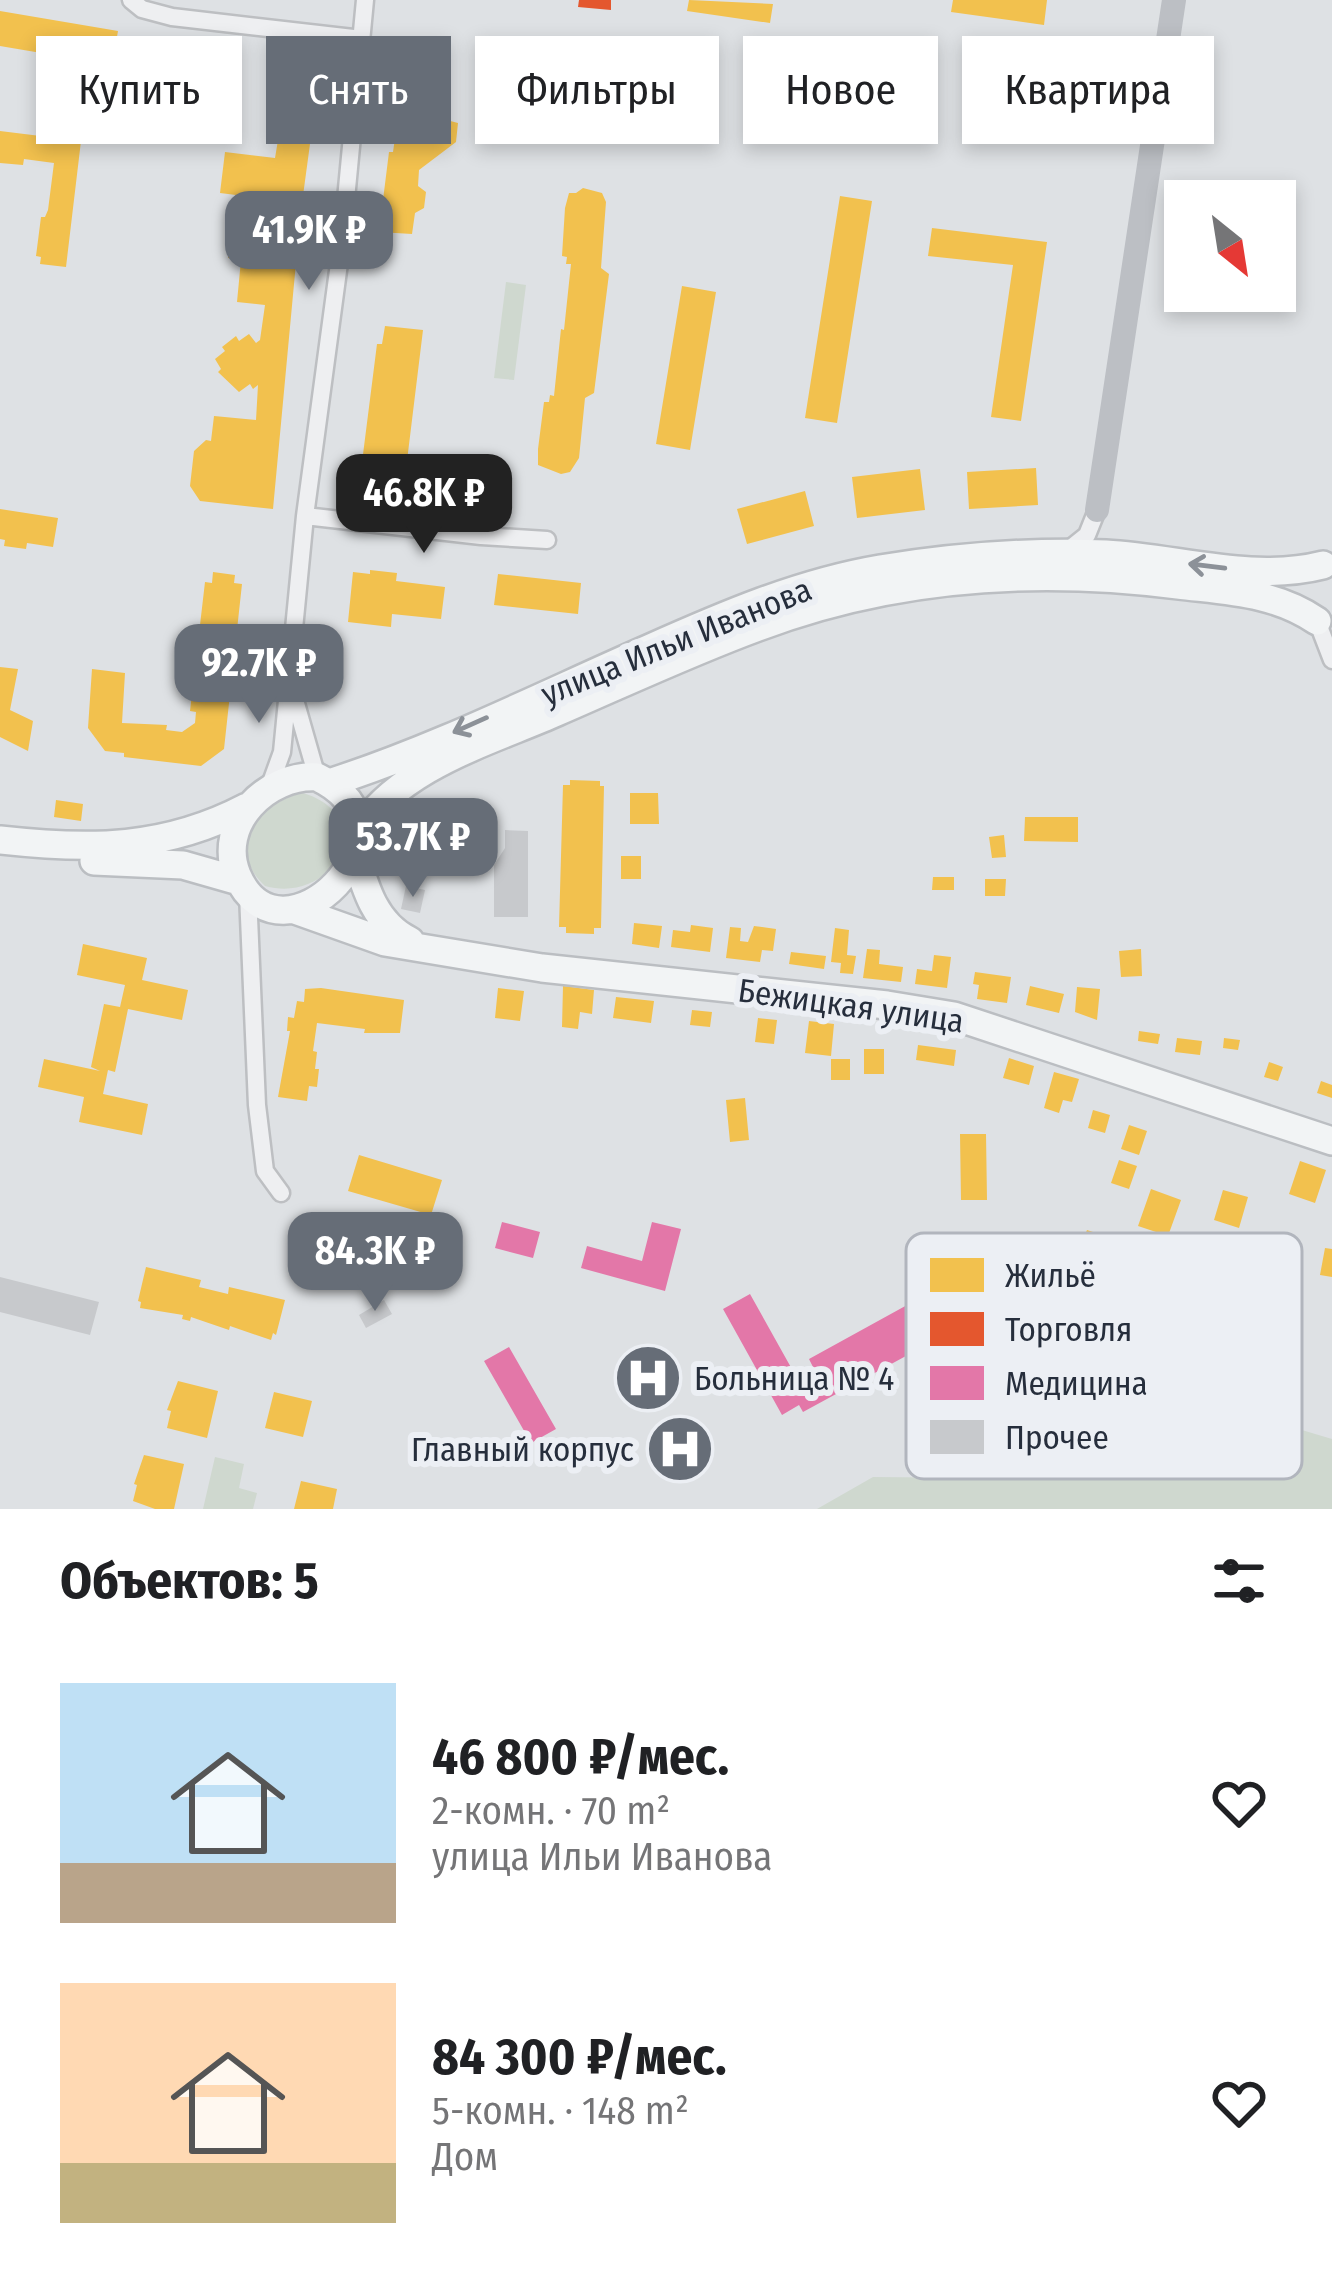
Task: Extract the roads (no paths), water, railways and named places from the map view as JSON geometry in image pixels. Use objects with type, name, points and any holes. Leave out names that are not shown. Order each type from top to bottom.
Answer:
[{"type":"main road","name":"улица Ильи Иванова","points":[[323,780],[401,756],[697,626],[813,585],[875,570],[1062,554],[1288,572],[1329,560]]},
{"type":"main road","points":[[1324,628],[1311,592],[1329,560]]},
{"type":"main road","name":"улица Ильи Иванова","points":[[357,842],[385,800],[412,778],[758,627],[882,592],[998,577],[1108,576],[1278,599],[1324,628]]},
{"type":"main road","points":[[0,840],[76,848],[178,837],[248,807],[269,788],[290,778],[323,780],[353,812],[373,905],[404,939],[425,946]]},
{"type":"main road","points":[[243,887],[233,863],[234,842],[248,807]]},
{"type":"main road","points":[[0,852],[183,865],[286,909],[327,894],[348,871],[357,842]]},
{"type":"main road","name":"Бежицкая улица","points":[[286,909],[386,943],[542,968],[954,1016],[1332,1141]]},
{"type":"street","points":[[131,0],[142,9],[172,17],[336,36]]},
{"type":"street","points":[[362,36],[365,0]]},
{"type":"street","points":[[1062,554],[1087,535],[1097,510],[1174,0]]},
{"type":"street","points":[[269,788],[282,752],[304,516],[352,144]]},
{"type":"street","points":[[1097,510],[1106,537],[1125,556]]},
{"type":"street","points":[[304,516],[548,540]]},
{"type":"street","points":[[1324,628],[1332,660]]},
{"type":"street","points":[[290,675],[323,780]]},
{"type":"street","points":[[243,887],[253,950],[257,1106],[265,1171],[281,1193]]},
{"type":"street","points":[[253,950],[261,928],[286,909]]},
{"type":"place","name":"Больница № 4","points":[[648,1378]]},
{"type":"place","name":"Главный корпус","points":[[680,1449]]}]
